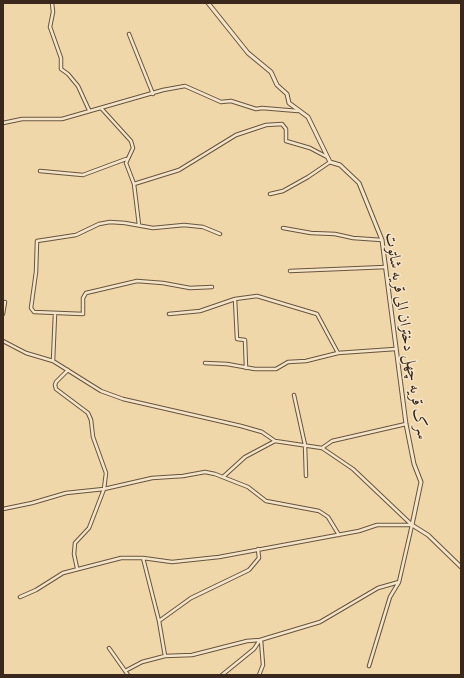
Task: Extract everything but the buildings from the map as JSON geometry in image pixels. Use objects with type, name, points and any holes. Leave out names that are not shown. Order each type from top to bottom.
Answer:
[{"type":"street","points":[[52,3],[53,12],[50,27],[60,58],[61,69],[68,74],[78,86],[89,111]]},
{"type":"street","name":"سرک قریه چهل دختران الی قریه شاتوت","points":[[208,3],[248,53],[271,72],[277,85],[287,94],[289,103],[308,117],[330,162],[340,165],[359,183],[382,240],[406,424],[414,464],[421,482],[412,525]]},
{"type":"street","points":[[129,34],[153,94]]},
{"type":"street","points":[[3,123],[15,119],[62,119],[163,90],[185,86],[221,102],[231,101],[256,109],[262,108],[298,111]]},
{"type":"street","points":[[101,108],[131,141],[132,151],[127,159],[127,167],[134,184],[139,225]]},
{"type":"street","points":[[134,184],[179,170],[236,135],[266,125],[282,124],[286,129],[286,141],[310,148],[327,157]]},
{"type":"street","points":[[40,171],[83,175],[127,159]]},
{"type":"street","points":[[270,194],[283,191],[308,178],[330,162]]},
{"type":"street","points":[[212,287],[190,288],[163,282],[137,281],[86,293],[83,298],[84,314],[34,312],[31,308],[36,272],[37,241],[76,235],[99,224],[110,222],[153,228],[184,225],[204,227],[220,234]]},
{"type":"street","points":[[283,228],[311,233],[335,234],[353,238],[382,240]]},
{"type":"street","points":[[290,271],[386,267]]},
{"type":"street","points":[[169,314],[200,311],[236,299],[257,296],[317,314],[338,353]]},
{"type":"street","points":[[236,299],[237,339],[246,341],[246,368]]},
{"type":"street","points":[[3,314],[5,302]]},
{"type":"street","points":[[53,361],[55,314]]},
{"type":"street","points":[[3,341],[26,353],[53,361],[101,391],[123,399],[241,426],[262,432],[275,441],[322,448],[353,468],[412,525],[428,535],[461,567]]},
{"type":"street","points":[[205,363],[227,364],[246,368],[276,369],[288,362],[306,361],[338,353],[395,348]]},
{"type":"street","points":[[68,370],[55,385],[56,389],[88,413],[91,420],[93,437],[106,473],[104,488],[89,528],[75,543],[74,554],[78,568]]},
{"type":"street","points":[[294,395],[305,445],[306,476]]},
{"type":"street","points":[[322,448],[332,441],[406,424]]},
{"type":"street","points":[[223,477],[245,458],[275,441]]},
{"type":"street","points":[[3,509],[32,503],[66,493],[104,488],[152,478],[183,476],[204,472],[223,477],[248,487],[266,500],[319,511],[328,517],[339,534]]},
{"type":"street","points":[[20,597],[36,590],[63,573],[121,558],[144,558],[172,562],[219,557],[359,531],[377,525],[412,525]]},
{"type":"street","points":[[369,666],[390,596],[399,582],[412,525]]},
{"type":"street","points":[[159,622],[191,598],[249,570],[259,558],[258,549]]},
{"type":"street","points":[[144,558],[159,622],[165,656]]},
{"type":"street","points":[[125,671],[142,662],[165,656],[192,655],[247,641],[260,640],[320,622],[378,588],[399,582]]},
{"type":"street","points":[[222,675],[254,649],[260,640]]},
{"type":"street","points":[[259,675],[263,665],[260,640]]},
{"type":"street","points":[[109,648],[128,675]]}]
